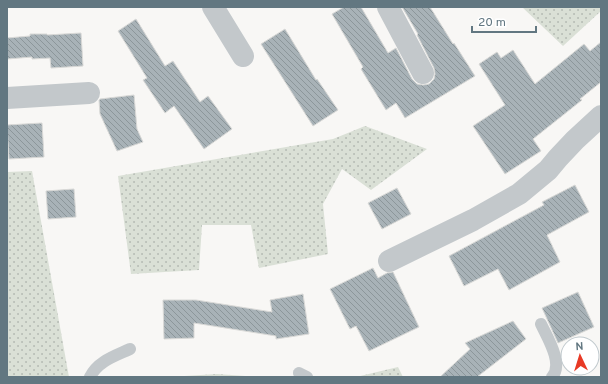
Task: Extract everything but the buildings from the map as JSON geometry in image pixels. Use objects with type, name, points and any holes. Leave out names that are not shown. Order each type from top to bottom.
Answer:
[{"type":"street","points":[[213,7],[243,56]]},
{"type":"street","points":[[388,7],[423,74]]},
{"type":"street","points":[[7,98],[89,93]]},
{"type":"street","points":[[389,261],[473,220],[519,194],[548,170],[575,140],[601,116]]},
{"type":"lane","points":[[541,324],[556,357],[557,366],[552,377]]},
{"type":"lane","points":[[90,377],[93,371],[105,360],[130,348]]},
{"type":"shaded area","points":[[522,7],[601,7],[601,11],[563,46]]},
{"type":"shaded area","points":[[365,126],[427,149],[371,190],[342,169],[323,204],[328,254],[259,268],[251,225],[202,225],[199,270],[131,274],[118,176],[333,139]]},
{"type":"shaded area","points":[[32,171],[69,377],[7,377],[7,172]]},
{"type":"shaded area","points":[[398,367],[403,377],[356,377]]},
{"type":"shaded area","points":[[217,374],[261,377],[168,377]]}]
